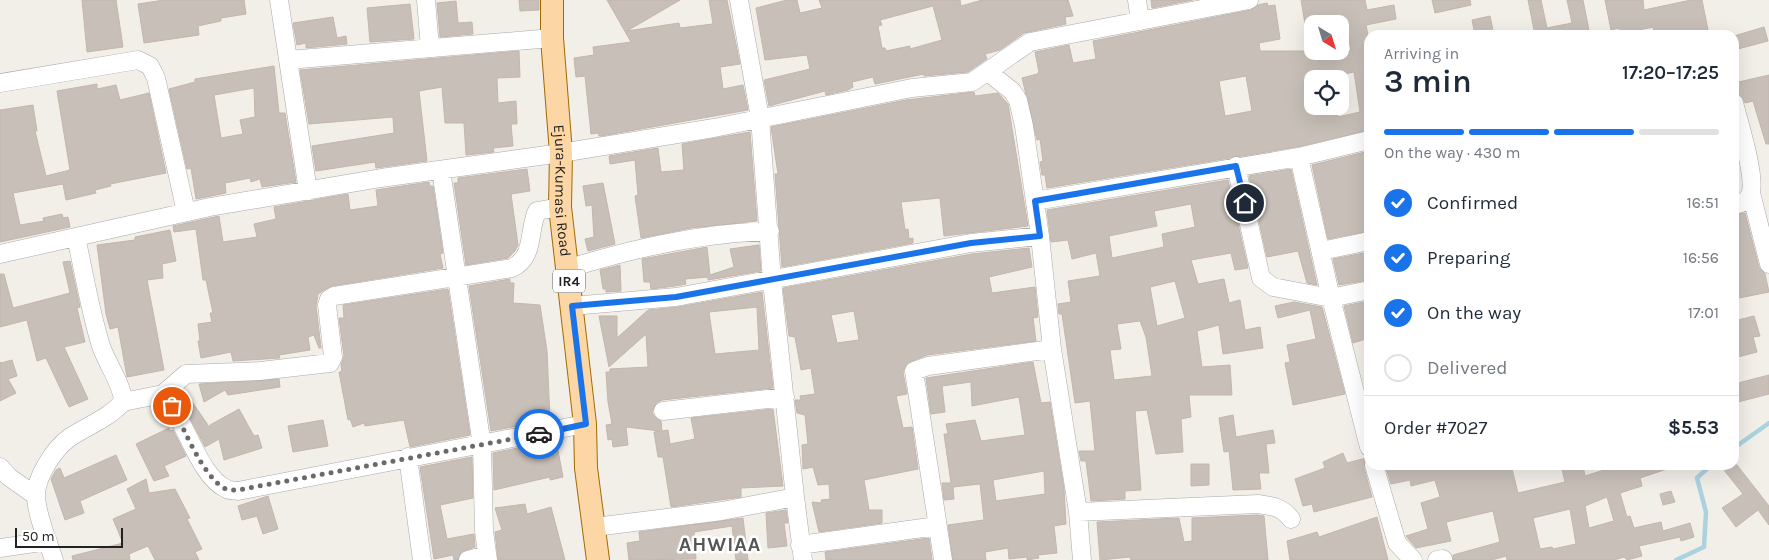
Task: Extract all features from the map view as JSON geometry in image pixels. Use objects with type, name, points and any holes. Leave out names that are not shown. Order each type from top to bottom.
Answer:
[{"type":"main road","name":"Ejura-Kumasi Road","points":[[552,0],[552,38],[561,153],[560,207],[586,424],[586,468],[598,560]]},
{"type":"street","points":[[279,0],[308,191]]},
{"type":"street","points":[[426,0],[430,48]]},
{"type":"street","points":[[739,0],[760,118],[770,231],[772,281],[801,552],[937,526]]},
{"type":"street","points":[[1137,0],[1140,20]]},
{"type":"street","points":[[0,254],[186,212],[441,170],[561,153],[760,118],[912,88],[972,82],[1030,42],[1249,0]]},
{"type":"street","points":[[288,60],[552,38]]},
{"type":"street","points":[[0,83],[138,60],[146,63],[156,78],[186,212]]},
{"type":"street","points":[[988,72],[1004,83],[1018,100],[1024,126],[1040,236],[1052,348],[1078,512],[1082,560]]},
{"type":"street","points":[[1739,124],[1752,178],[1751,193],[1769,264]]},
{"type":"street","points":[[1035,201],[1299,156],[1364,141]]},
{"type":"street","points":[[1299,156],[1331,298],[1364,427]]},
{"type":"street","points":[[1236,166],[1263,281],[1273,288],[1331,298],[1364,291]]},
{"type":"street","points":[[441,170],[482,446],[484,531],[487,557],[468,560]]},
{"type":"street","points":[[1739,204],[1743,203],[1751,193]]},
{"type":"street","points":[[54,560],[36,496],[40,480],[54,453],[67,440],[116,410],[123,402],[163,394],[186,374],[260,372],[330,363],[333,357],[327,306],[329,299],[334,296],[512,268],[520,264],[527,255],[533,220],[537,211],[560,207]]},
{"type":"street","points":[[567,269],[669,241],[738,232],[770,231]]},
{"type":"street","points":[[572,306],[676,297],[772,281],[971,243],[1040,236]]},
{"type":"street","points":[[76,237],[101,345],[110,370],[123,393],[123,402]]},
{"type":"street","points":[[1321,252],[1364,242]]},
{"type":"street","points":[[943,560],[915,378],[916,368],[1052,348]]},
{"type":"street","points":[[163,394],[172,406],[202,464],[215,480],[227,490],[238,490],[408,457],[482,446],[586,424]]},
{"type":"street","points":[[663,411],[785,397]]},
{"type":"street","points":[[408,457],[422,560]]},
{"type":"street","points":[[0,467],[9,477],[36,496]]},
{"type":"street","points":[[1375,470],[1397,543],[1413,560]]},
{"type":"street","points":[[595,527],[722,511],[795,496]]},
{"type":"street","points":[[1078,512],[1258,504],[1273,506],[1285,512],[1291,519]]},
{"type":"street","points":[[0,548],[48,541]]},
{"type":"building","points":[[82,0],[116,0],[123,47],[87,52]]},
{"type":"building","points":[[164,0],[244,0],[246,14],[221,18],[221,21],[198,26],[199,35],[144,43],[138,4]]},
{"type":"building","points":[[519,0],[539,0],[539,10],[520,11]]},
{"type":"building","points":[[607,0],[680,0],[627,31],[679,23],[680,28],[713,24],[709,0],[727,0],[740,64],[720,67],[723,89],[743,85],[748,110],[601,136],[598,133],[591,134],[585,76],[576,77],[574,58],[594,55],[593,47],[631,42]]},
{"type":"building","points":[[787,0],[797,0],[800,13],[822,8],[819,0],[960,0],[961,6],[982,0],[1068,0],[1073,16],[1065,17],[1066,24],[1024,33],[1000,50],[985,54],[987,59],[968,72],[924,76],[924,74],[875,84],[873,77],[852,82],[853,87],[848,90],[826,95],[825,91],[769,106],[764,80],[810,69],[807,55],[765,60],[756,8]],"holes":[[[933,6],[942,40],[910,49],[910,46],[886,51],[885,48],[882,48],[878,26],[882,25],[880,20]]]},
{"type":"building","points":[[1151,0],[1193,0],[1152,8]]},
{"type":"building","points":[[1301,0],[1365,0],[1367,10],[1394,5],[1396,19],[1366,25],[1367,30],[1364,30],[1364,131],[1297,147],[1047,188],[1040,162],[1043,161],[1040,139],[1037,140],[1022,78],[1039,72],[1035,52],[1069,45],[1073,63],[1096,59],[1093,41],[1251,10],[1258,5],[1267,3],[1268,6],[1275,5],[1280,39],[1259,43],[1260,51],[1304,51],[1304,60],[1349,60],[1349,51],[1351,51],[1349,15],[1304,15],[1304,18]],"holes":[[[1246,76],[1252,111],[1225,116],[1219,81]]]},
{"type":"building","points":[[1432,0],[1470,0],[1471,5],[1435,13]]},
{"type":"building","points":[[1528,0],[1541,0],[1547,28],[1572,23],[1567,0],[1583,0],[1589,30],[1534,30]]},
{"type":"building","points":[[1605,0],[1643,0],[1644,10],[1691,0],[1702,0],[1708,30],[1654,30],[1653,27],[1639,30],[1619,30],[1619,28],[1611,30]]},
{"type":"building","points":[[456,1],[458,23],[472,22],[473,34],[440,37],[437,3]]},
{"type":"building","points":[[410,4],[414,39],[370,42],[367,8]]},
{"type":"building","points":[[1490,16],[1493,30],[1474,30],[1472,20]]},
{"type":"building","points":[[333,17],[337,38],[346,36],[347,44],[306,48],[306,43],[297,45],[293,23]]},
{"type":"building","points":[[1764,27],[1768,41],[1739,49],[1739,34]]},
{"type":"building","points":[[519,51],[520,77],[497,78],[498,103],[516,101],[517,124],[511,124],[513,146],[493,148],[494,152],[466,155],[464,123],[445,123],[442,87],[419,91],[427,161],[376,168],[375,162],[316,171],[312,146],[394,133],[393,117],[309,124],[300,70]]},
{"type":"building","points":[[274,66],[279,113],[285,113],[296,182],[262,187],[260,179],[251,182],[250,178],[225,183],[226,193],[196,199],[191,168],[187,169],[169,89],[195,82],[195,79]],"holes":[[[254,88],[255,117],[240,120],[243,134],[221,138],[214,95]]]},
{"type":"building","points":[[1769,75],[1769,144],[1766,144],[1753,101],[1745,103],[1739,94],[1739,82]]},
{"type":"building","points":[[97,84],[97,89],[116,85],[120,100],[149,93],[166,173],[110,184],[111,186],[95,190],[96,193],[66,200],[63,184],[13,193],[20,225],[44,221],[43,218],[62,214],[63,218],[68,217],[70,227],[0,242],[0,110],[33,105],[37,131],[35,131],[46,176],[70,170],[57,91]]},
{"type":"building","points":[[974,92],[975,96],[998,93],[1008,104],[1028,226],[944,236],[940,198],[901,202],[905,230],[908,229],[909,239],[913,238],[913,243],[782,267],[775,174],[778,174],[771,127],[906,100]]},
{"type":"building","points":[[750,132],[757,221],[691,228],[641,238],[635,196],[638,195],[635,160],[610,164],[609,156],[658,148],[661,172],[684,170],[682,144]]},
{"type":"building","points":[[1364,152],[1364,232],[1328,239],[1312,165]]},
{"type":"building","points":[[527,169],[530,191],[511,194],[518,245],[515,251],[508,258],[466,265],[454,183],[458,183],[458,178]]},
{"type":"building","points":[[1291,169],[1317,285],[1307,283],[1298,251],[1267,257],[1249,176]]},
{"type":"building","points":[[1228,180],[1248,268],[1235,270],[1231,253],[1191,260],[1198,284],[1224,279],[1229,303],[1240,300],[1245,330],[1260,327],[1263,348],[1223,354],[1219,325],[1197,331],[1202,367],[1230,365],[1232,395],[1189,395],[1191,417],[1181,419],[1183,452],[1156,454],[1147,410],[1135,411],[1141,490],[1125,491],[1125,499],[1091,501],[1086,461],[1081,461],[1079,451],[1095,451],[1090,401],[1075,403],[1062,314],[1059,314],[1058,304],[1071,302],[1068,281],[1100,276],[1096,253],[1072,259],[1068,240],[1051,242],[1047,210]],"holes":[[[1191,204],[1195,227],[1162,234],[1164,247],[1112,258],[1109,236],[1157,226],[1154,211]],[[1175,281],[1185,318],[1157,326],[1150,287]],[[1140,321],[1146,337],[1152,376],[1114,380],[1110,350],[1121,349],[1117,324]]]},
{"type":"building","points":[[429,182],[430,186],[433,186],[443,253],[440,254],[443,268],[332,286],[324,290],[318,294],[316,306],[321,348],[319,348],[314,335],[308,337],[310,350],[279,355],[280,358],[233,361],[231,352],[201,358],[198,324],[212,322],[210,313],[213,313],[206,280],[203,280],[196,229],[174,232],[173,226],[219,216],[223,242],[257,237],[254,224],[276,219],[274,207],[348,194],[350,210],[378,206],[376,190]]},
{"type":"building","points":[[603,183],[615,244],[588,251],[585,239],[594,237],[592,205],[586,206],[583,186]]},
{"type":"building","points":[[1745,213],[1759,267],[1765,274],[1769,292],[1739,298],[1739,214]]},
{"type":"building","points":[[170,230],[176,261],[162,264],[163,278],[147,280],[164,370],[127,377],[118,327],[110,329],[106,314],[97,245],[135,240],[135,237]]},
{"type":"building","points":[[759,245],[761,271],[708,280],[708,277],[685,279],[686,284],[651,289],[650,282],[644,282],[642,259],[707,247],[710,275],[734,267],[730,249]]},
{"type":"building","points":[[1029,248],[1032,267],[989,277],[992,293],[1035,287],[1038,317],[1033,318],[1036,341],[927,355],[907,363],[903,372],[907,394],[896,396],[903,428],[912,427],[918,469],[864,480],[869,510],[882,510],[882,523],[819,532],[812,502],[822,503],[821,500],[830,499],[829,484],[818,485],[813,467],[803,469],[802,445],[808,444],[805,415],[797,413],[795,400],[801,400],[800,396],[815,394],[811,368],[801,370],[795,337],[789,336],[783,288],[972,254]],"holes":[[[854,311],[859,340],[837,343],[831,315]]]},
{"type":"building","points":[[1364,253],[1364,281],[1339,285],[1333,259]]},
{"type":"building","points":[[70,261],[80,307],[77,308],[85,342],[64,347],[88,399],[69,407],[46,358],[37,361],[27,320],[0,327],[0,274],[4,274],[13,308],[70,293],[63,262]]},
{"type":"building","points":[[620,265],[621,291],[606,292],[606,289],[603,289],[600,270]]},
{"type":"building","points":[[510,279],[510,283],[514,283],[513,303],[540,305],[547,351],[550,420],[491,431],[469,286]]},
{"type":"building","points":[[448,289],[470,435],[410,447],[404,420],[365,426],[364,423],[353,427],[350,419],[348,420],[339,372],[342,372],[341,365],[344,356],[339,318],[344,318],[343,305]]},
{"type":"building","points":[[762,292],[773,388],[662,400],[656,403],[652,412],[655,418],[661,421],[662,431],[668,430],[670,444],[695,439],[691,418],[773,409],[783,486],[741,488],[741,497],[671,507],[663,457],[658,457],[654,432],[660,431],[626,427],[628,445],[613,447],[612,439],[608,440],[606,425],[612,424],[606,372],[610,372],[610,369],[648,367],[646,334],[609,367],[599,316],[617,316],[617,338],[648,310],[678,307]],"holes":[[[757,307],[759,350],[715,354],[709,312]]]},
{"type":"building","points":[[1294,302],[1322,307],[1345,394],[1293,405],[1285,363],[1290,362],[1287,345],[1316,339],[1310,310],[1278,318],[1275,306]]},
{"type":"building","points":[[1364,302],[1364,340],[1353,343],[1344,306]]},
{"type":"building","points":[[1754,316],[1760,336],[1753,337],[1757,352],[1739,357],[1739,320]]},
{"type":"building","points":[[12,360],[17,376],[8,379],[16,393],[0,401],[0,362]]},
{"type":"building","points":[[1033,362],[1041,403],[1050,402],[1064,489],[1066,524],[1054,526],[1057,553],[1038,555],[1039,558],[1027,560],[1027,557],[1009,559],[1008,548],[985,552],[986,560],[953,560],[948,525],[984,520],[980,484],[953,487],[954,499],[944,500],[942,483],[951,483],[944,434],[948,434],[946,424],[975,420],[981,441],[1025,435],[1019,397],[972,406],[971,382],[942,386],[945,412],[931,414],[926,378]],"holes":[[[1044,471],[1045,494],[996,501],[993,480]]]},
{"type":"building","points":[[1769,375],[1769,394],[1739,402],[1739,383]]},
{"type":"building","points":[[279,379],[280,387],[228,395],[225,390],[204,402],[199,384]]},
{"type":"building","points":[[184,390],[210,428],[210,425],[239,409],[254,436],[258,435],[262,448],[224,460],[219,439],[205,447],[178,395]]},
{"type":"building","points":[[1233,415],[1236,437],[1273,430],[1275,443],[1266,444],[1269,473],[1259,473],[1261,489],[1233,490],[1229,451],[1224,452],[1219,418]]},
{"type":"building","points":[[323,420],[328,446],[293,452],[288,426]]},
{"type":"building","points":[[169,428],[170,431],[173,430],[186,456],[164,466],[169,476],[154,481],[136,444]]},
{"type":"building","points":[[556,440],[563,477],[550,480],[550,477],[494,490],[493,453]]},
{"type":"building","points":[[1343,453],[1347,463],[1364,459],[1364,470],[1372,497],[1314,512],[1312,504],[1303,506],[1295,479],[1325,468],[1323,462]]},
{"type":"building","points":[[116,455],[127,480],[80,501],[84,513],[65,520],[51,479],[56,470],[60,468],[64,478]]},
{"type":"building","points":[[472,457],[473,498],[440,505],[447,539],[474,534],[475,547],[461,552],[458,560],[454,560],[453,555],[434,559],[420,467]]},
{"type":"building","points":[[1191,464],[1209,464],[1209,485],[1191,486]]},
{"type":"building","points":[[1739,468],[1769,506],[1769,525],[1758,510],[1736,527],[1722,508],[1743,494],[1724,470],[1739,470]]},
{"type":"building","points":[[1387,470],[1512,470],[1518,493],[1565,482],[1562,470],[1584,470],[1585,476],[1604,470],[1664,470],[1640,478],[1642,486],[1620,493],[1627,517],[1630,516],[1634,528],[1661,522],[1663,531],[1690,523],[1694,537],[1681,541],[1680,537],[1639,546],[1642,556],[1627,560],[1624,557],[1614,560],[1507,560],[1506,556],[1492,560],[1453,560],[1453,555],[1500,542],[1493,511],[1446,522],[1451,541],[1416,548],[1406,536],[1428,529],[1421,503],[1440,497],[1435,480],[1411,486],[1410,480],[1391,484]],"holes":[[[1607,497],[1614,521],[1589,528],[1585,506]],[[1570,509],[1576,544],[1553,549],[1552,547],[1540,549],[1533,518]]]},
{"type":"building","points":[[146,479],[149,493],[175,489],[190,518],[187,519],[202,549],[195,552],[199,560],[155,560],[148,546],[129,554],[130,560],[73,560],[72,556],[123,543],[113,519],[136,509],[127,489]]},
{"type":"building","points":[[1671,491],[1675,502],[1663,505],[1660,494]]},
{"type":"building","points":[[268,496],[278,529],[263,534],[257,516],[242,520],[238,506]]},
{"type":"building","points":[[525,504],[527,514],[551,507],[565,560],[498,560],[495,532],[502,530],[495,508]]},
{"type":"building","points":[[786,510],[788,523],[784,523],[787,546],[768,548],[766,513]]},
{"type":"building","points":[[1264,516],[1268,560],[1131,560],[1130,557],[1100,560],[1097,522],[1179,518],[1184,542],[1192,541],[1192,518]]},
{"type":"building","points":[[1377,517],[1388,560],[1290,560],[1287,541],[1317,532],[1319,537]]},
{"type":"building","points":[[743,518],[748,560],[736,560],[732,526],[694,532],[696,559],[629,560],[627,543],[640,541],[639,532]]},
{"type":"building","points":[[929,538],[932,560],[826,560],[825,552]]},
{"type":"waterway","points":[[1739,444],[1769,423]]},
{"type":"waterway","points":[[1676,560],[1704,547],[1706,512],[1697,478],[1706,470]]},
{"type":"way so far","points":[[172,406],[202,464],[215,480],[227,490],[238,490],[539,434]]},
{"type":"district","name":"AHWIAA","points":[[720,544]]},
{"type":"route","points":[[539,434],[586,424],[572,306],[676,297],[772,281],[971,243],[1040,236],[1035,201],[1236,166],[1245,203]]}]
